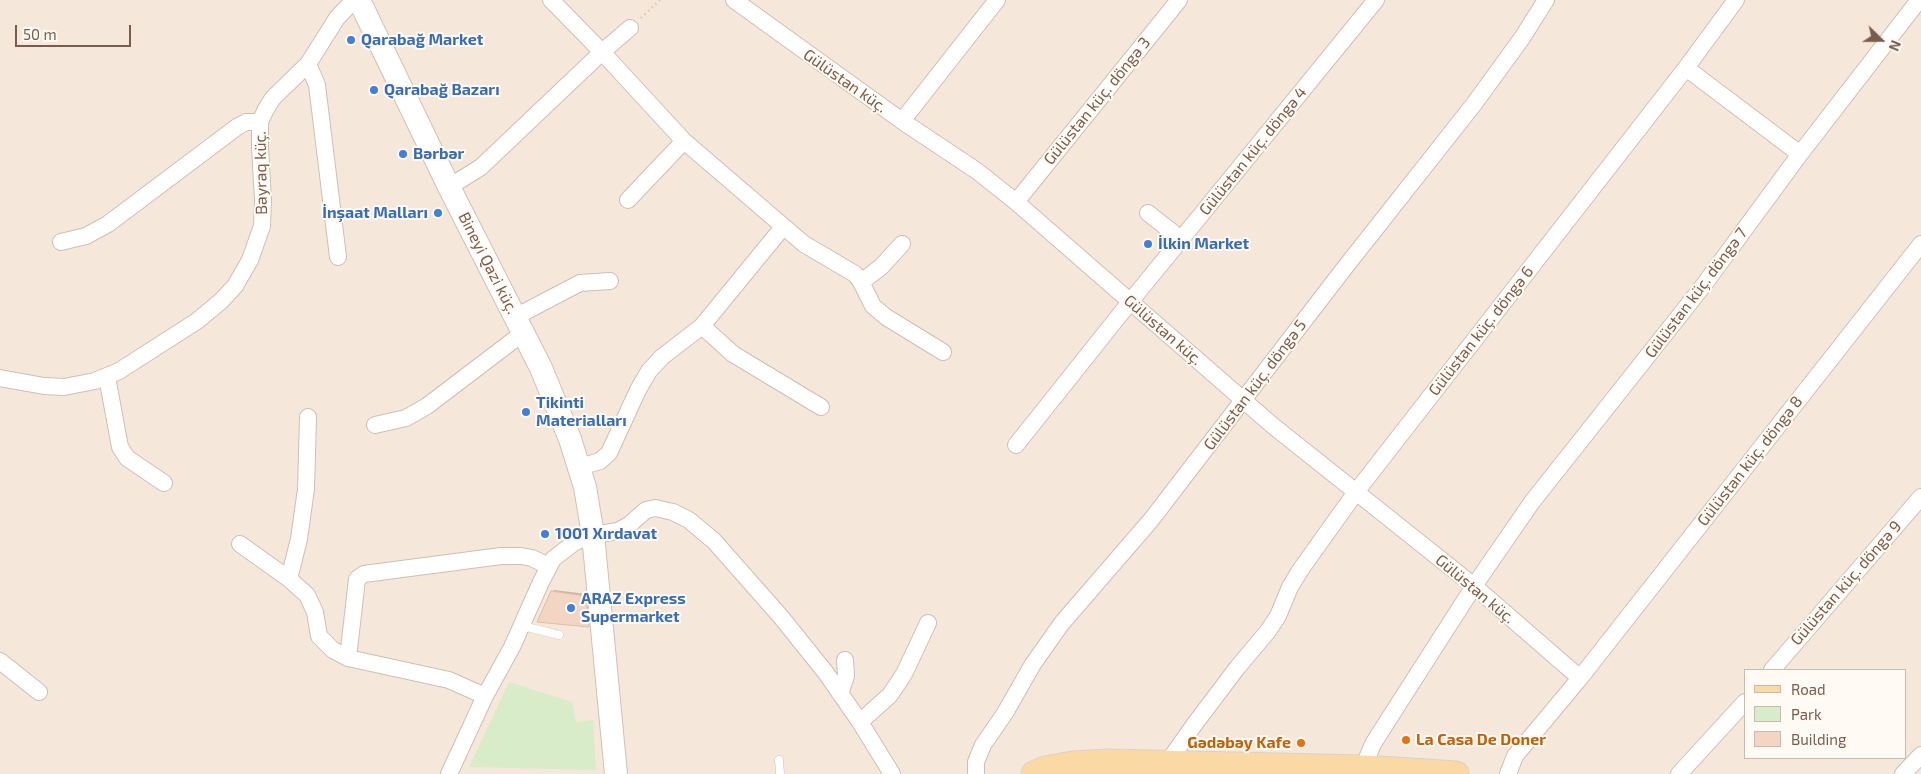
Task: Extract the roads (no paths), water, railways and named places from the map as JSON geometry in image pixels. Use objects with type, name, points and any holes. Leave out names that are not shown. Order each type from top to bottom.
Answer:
[{"type":"main road","name":"Bineyi Qazi küç.","points":[[359,0],[449,187],[556,400],[580,467],[593,535],[616,774]]},
{"type":"main road","points":[[1034,774],[1045,769],[1073,764],[1167,768],[1456,774]]},
{"type":"street","name":"Bayraq küç.","points":[[0,378],[44,386],[64,387],[107,377],[189,326],[221,302],[235,286],[250,260],[262,226],[260,122],[273,98],[308,64],[337,18],[354,0]]},
{"type":"street","points":[[551,0],[684,141],[804,244],[855,274],[873,306],[943,352]]},
{"type":"street","name":"Gülüstan küç.","points":[[734,0],[902,121],[977,171],[1016,202],[1243,400],[1474,586],[1580,678]]},
{"type":"street","points":[[902,121],[997,0]]},
{"type":"street","name":"Gülüstan küç. döngə 3","points":[[1016,202],[1178,0]]},
{"type":"street","name":"Gülüstan küç. döngə 4","points":[[1016,445],[1376,0]]},
{"type":"street","name":"Gülüstan küç. döngə 5","points":[[976,774],[976,762],[983,745],[1005,713],[1033,664],[1062,623],[1151,520],[1474,104],[1522,38],[1546,0]]},
{"type":"street","name":"Gülüstan küç. döngə 7","points":[[1363,771],[1373,744],[1474,586],[1532,502],[1703,286],[1800,154],[1919,0]]},
{"type":"street","name":"Gülüstan küç. döngə 6","points":[[1167,768],[1194,725],[1268,631],[1278,616],[1290,587],[1301,569],[1356,492],[1686,68],[1729,3]]},
{"type":"street","points":[[449,187],[482,167],[602,52],[630,28]]},
{"type":"street","points":[[308,64],[317,85],[338,257]]},
{"type":"street","points":[[1686,68],[1800,154]]},
{"type":"street","points":[[61,242],[86,236],[108,224],[237,127],[246,122],[260,122]]},
{"type":"street","points":[[628,200],[684,141]]},
{"type":"street","points":[[1148,213],[1182,239]]},
{"type":"street","points":[[580,467],[600,460],[609,453],[638,390],[649,371],[662,357],[702,326],[783,227]]},
{"type":"street","points":[[861,282],[881,267],[902,244]]},
{"type":"street","name":"Gülüstan küç. döngə 8","points":[[1508,774],[1515,756],[1580,678],[1921,244]]},
{"type":"street","points":[[375,425],[406,418],[427,406],[519,325],[580,283],[610,281]]},
{"type":"street","points":[[702,326],[733,354],[821,407]]},
{"type":"street","points":[[107,377],[120,447],[127,458],[164,483]]},
{"type":"street","points":[[290,579],[299,539],[306,489],[308,416]]},
{"type":"street","name":"Gülüstan küç. döngə 9","points":[[1773,669],[1921,497]]},
{"type":"street","points":[[449,774],[485,696],[523,626],[548,566],[559,554],[575,542],[593,535],[618,531],[629,525],[646,510],[655,508],[673,512],[690,520],[714,541],[826,673],[860,722],[892,774]]},
{"type":"street","points":[[240,544],[290,579],[307,595],[312,603],[319,636],[333,650],[348,658],[449,680],[485,696]]},
{"type":"street","points":[[348,658],[358,579],[364,574],[508,556],[532,558],[548,566]]},
{"type":"street","points":[[860,722],[890,695],[904,674],[928,623]]},
{"type":"street","points":[[840,694],[846,676],[846,660]]},
{"type":"street","points":[[0,661],[39,692]]},
{"type":"street","points":[[1679,774],[1744,703]]},
{"type":"street","points":[[1903,774],[1921,754]]},
{"type":"lane","points":[[523,626],[559,635]]},
{"type":"lane","points":[[779,760],[780,774]]},
{"type":"place","name":"Qarabağ Market","points":[[351,40]]},
{"type":"place","name":"Qarabağ Bazarı","points":[[374,90]]},
{"type":"place","name":"Bərbər","points":[[403,154]]},
{"type":"place","name":"İnşaat Malları","points":[[438,213]]},
{"type":"place","name":"İlkin Market","points":[[1148,244]]},
{"type":"place","name":"Tikinti Materialları","points":[[526,412]]},
{"type":"place","name":"1001 Xırdavat","points":[[545,534]]},
{"type":"place","name":"ARAZ Express Supermarket","points":[[571,608]]},
{"type":"place","name":"La Casa De Doner","points":[[1406,740]]},
{"type":"place","name":"Gədəbəy Kafe","points":[[1301,743]]}]
